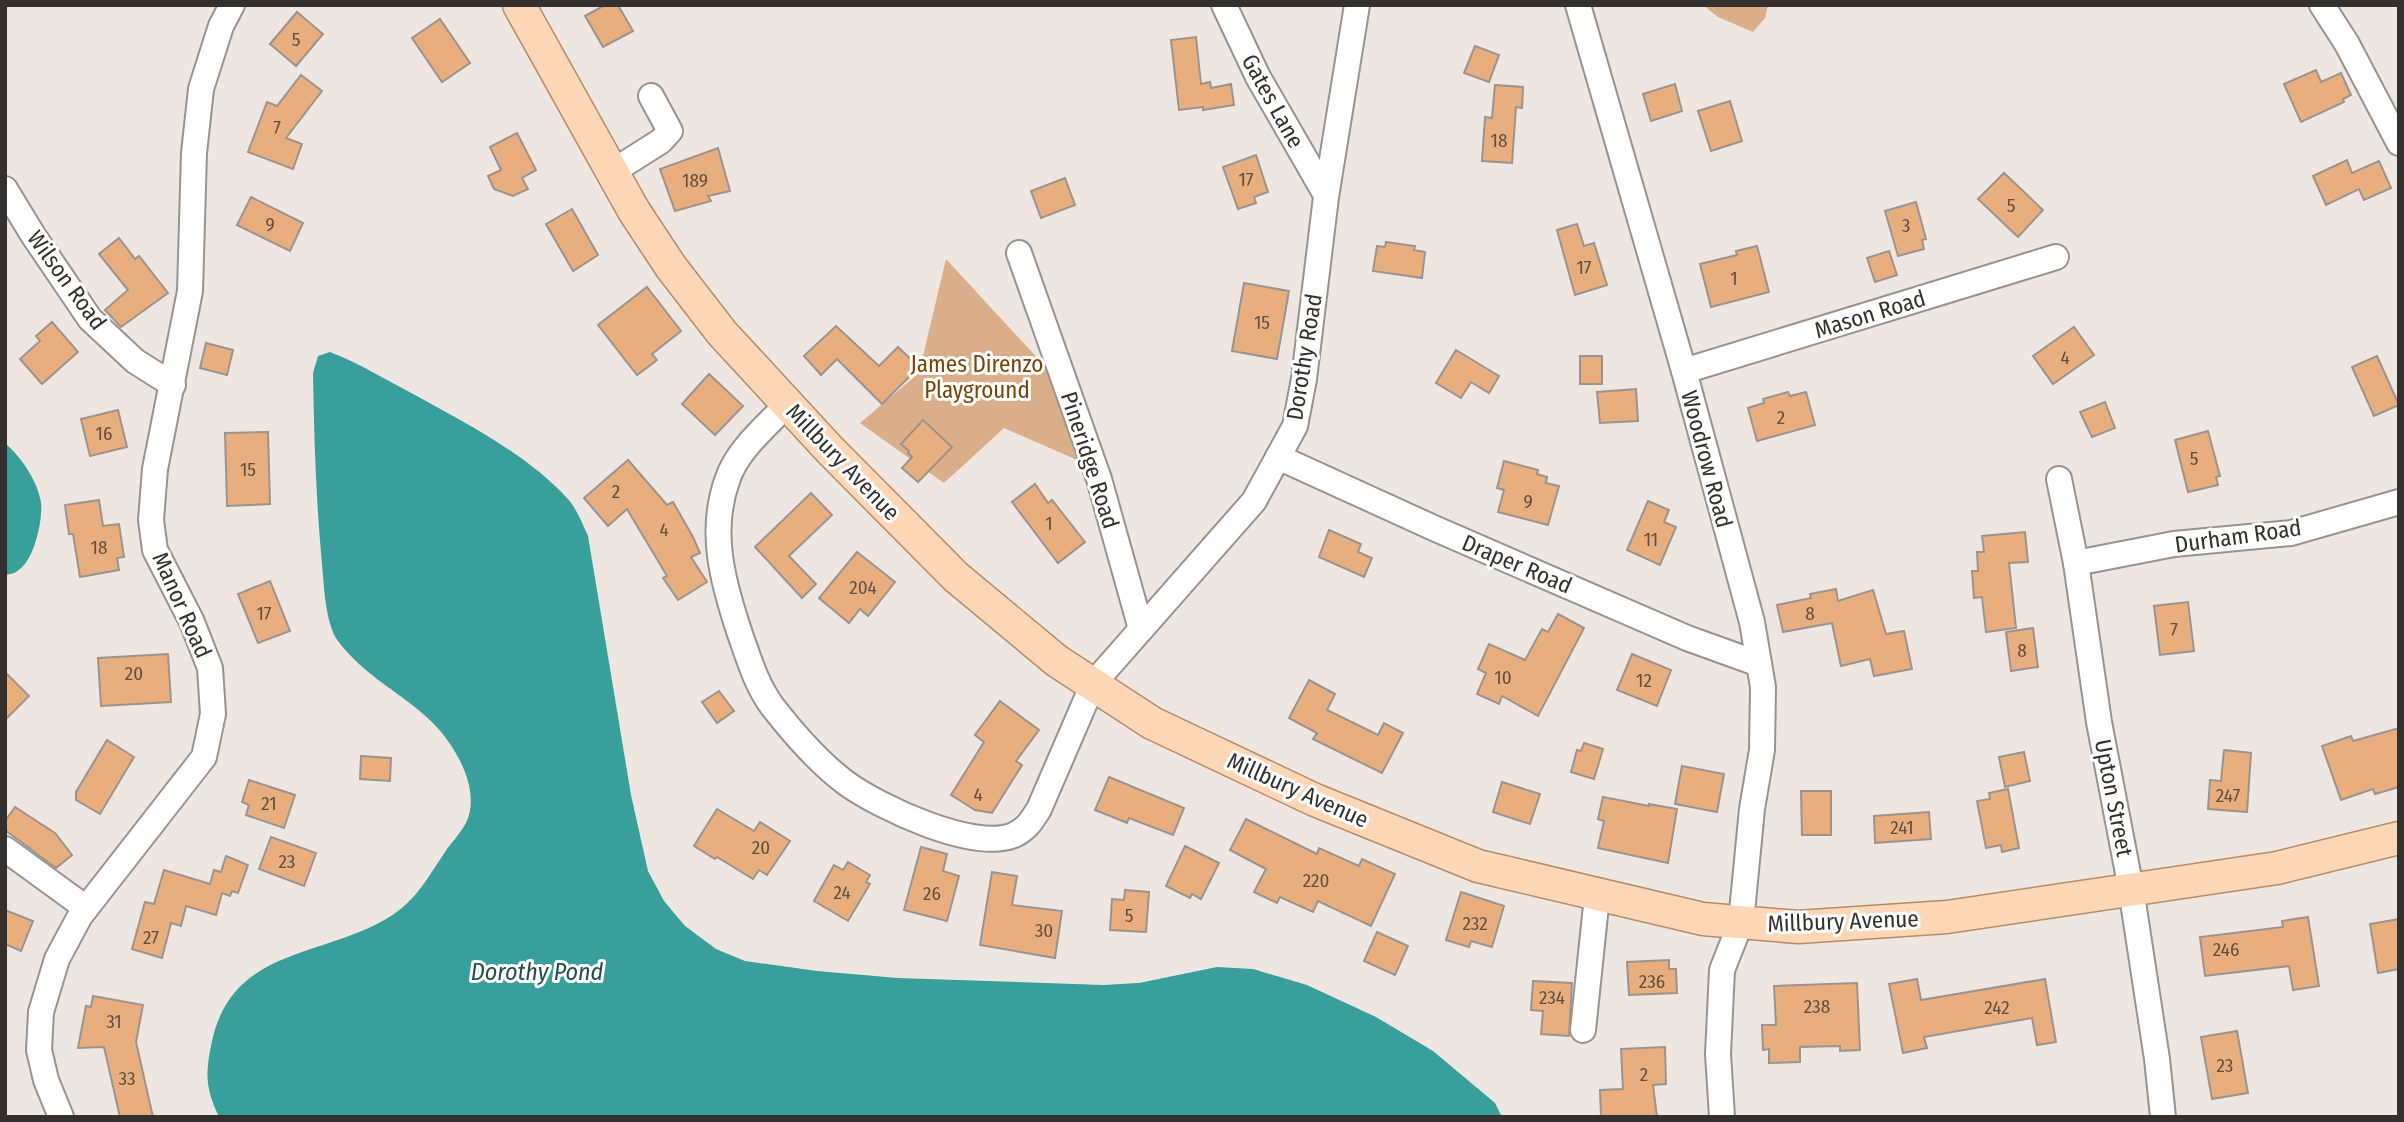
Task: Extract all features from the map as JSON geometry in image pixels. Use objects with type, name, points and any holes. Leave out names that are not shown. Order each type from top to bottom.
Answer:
[{"type":"main road","name":"Millbury Avenue","points":[[519,5],[612,172],[671,267],[722,333],[787,404],[956,577],[1057,661],[1152,723],[1315,800],[1478,866],[1703,919],[1798,927],[1947,917],[2277,868],[2399,838]]},
{"type":"street","name":"Manor Road","points":[[61,1117],[46,1080],[39,1051],[38,1032],[48,984],[57,959],[86,908],[204,757],[214,714],[210,668],[192,622],[155,550],[151,520],[155,469],[191,291],[194,153],[201,89],[221,26],[232,5]]},
{"type":"street","name":"Gates Lane","points":[[1224,5],[1258,78],[1326,195]]},
{"type":"street","name":"Dorothy Road","points":[[787,404],[739,457],[728,477],[720,505],[718,537],[724,585],[755,678],[773,706],[821,761],[870,799],[940,829],[966,836],[1013,836],[1029,826],[1039,809],[1093,684],[1254,500],[1295,426],[1304,379],[1326,195],[1357,5]]},
{"type":"street","name":"Woodrow Road","points":[[1578,5],[1684,372],[1752,622],[1763,687],[1762,750],[1752,809],[1741,922],[1722,970],[1718,1054],[1722,1117]]},
{"type":"street","points":[[2322,5],[2347,44],[2399,143]]},
{"type":"street","points":[[612,172],[661,141],[670,131],[651,96]]},
{"type":"street","name":"Wilson Road","points":[[5,189],[90,319],[135,360],[173,384]]},
{"type":"street","name":"Pineridge Road","points":[[1019,253],[1099,479],[1141,629]]},
{"type":"street","name":"Mason Road","points":[[1684,372],[2056,257]]},
{"type":"street","name":"Draper Road","points":[[1278,457],[1688,638],[1759,664]]},
{"type":"street","name":"Upton Street","points":[[2059,479],[2076,563],[2099,722],[2131,889],[2157,1059],[2163,1117]]},
{"type":"street","name":"Durham Road","points":[[2076,563],[2174,544],[2291,533],[2399,502]]},
{"type":"street","points":[[5,849],[86,908]]},
{"type":"street","points":[[1583,1030],[1597,896]]},
{"type":"green space","points":[[1703,5],[1768,5],[1765,18],[1753,32],[1718,17]]},
{"type":"green space","name":"James Direnzo Playground","points":[[946,259],[1043,364],[1084,463],[1004,428],[944,483],[860,423],[919,373]]},
{"type":"water","name":"Dorothy Pond","points":[[330,352],[374,373],[496,441],[551,482],[574,507],[588,536],[631,795],[648,871],[664,901],[685,926],[716,949],[745,961],[898,978],[1103,985],[1139,983],[1217,967],[1253,969],[1307,985],[1376,1017],[1433,1051],[1495,1103],[1502,1117],[219,1117],[209,1090],[209,1056],[222,1013],[238,989],[260,971],[284,959],[368,928],[402,908],[462,830],[470,811],[470,791],[465,772],[439,730],[354,659],[338,641],[330,624],[318,516],[313,373],[318,356]]},
{"type":"water","points":[[5,443],[23,462],[33,478],[41,510],[39,529],[29,557],[18,570],[5,575]]},
{"type":"building","points":[[605,5],[618,5],[633,31],[603,47],[585,16]]},
{"type":"building","points":[[297,12],[323,34],[296,66],[270,44]]},
{"type":"building","points":[[440,19],[470,63],[442,82],[412,38]]},
{"type":"building","points":[[1196,37],[1201,84],[1210,82],[1211,88],[1231,84],[1234,105],[1203,110],[1203,107],[1179,110],[1171,40]]},
{"type":"building","points":[[1475,46],[1499,55],[1489,82],[1464,73]]},
{"type":"building","points":[[2316,70],[2321,82],[2341,73],[2351,95],[2343,99],[2344,102],[2301,122],[2284,84]]},
{"type":"building","points":[[301,75],[322,91],[286,138],[302,144],[293,169],[248,152],[267,102],[277,106]]},
{"type":"building","points":[[1675,84],[1682,111],[1651,121],[1643,94]]},
{"type":"building","points":[[1495,85],[1523,87],[1522,108],[1516,107],[1512,163],[1482,161],[1485,117],[1492,118]]},
{"type":"building","points":[[1730,101],[1742,141],[1711,151],[1698,111]]},
{"type":"building","points":[[517,133],[536,170],[522,178],[528,189],[513,196],[494,189],[488,176],[501,170],[490,147]]},
{"type":"building","points":[[718,148],[730,191],[708,196],[711,201],[675,211],[660,169]]},
{"type":"building","points":[[1256,155],[1268,192],[1254,197],[1256,203],[1238,209],[1223,167]]},
{"type":"building","points":[[2347,160],[2352,173],[2379,161],[2391,188],[2364,200],[2359,189],[2326,205],[2313,176]]},
{"type":"building","points":[[2004,173],[2043,210],[2018,237],[1978,199]]},
{"type":"building","points":[[1065,178],[1075,205],[1041,218],[1031,191]]},
{"type":"building","points":[[251,197],[303,223],[290,251],[237,225]]},
{"type":"building","points":[[1916,202],[1926,239],[1922,240],[1924,249],[1898,256],[1885,211]]},
{"type":"building","points":[[572,209],[598,255],[573,271],[546,224]]},
{"type":"building","points":[[1577,224],[1584,246],[1594,243],[1607,285],[1575,295],[1557,230]]},
{"type":"building","points":[[119,238],[135,259],[139,256],[168,293],[121,327],[105,310],[128,290],[99,254]]},
{"type":"building","points":[[1386,242],[1415,246],[1414,250],[1425,252],[1422,278],[1373,271],[1377,246],[1385,247]]},
{"type":"building","points":[[1757,246],[1769,292],[1711,307],[1700,264],[1737,255],[1736,251]]},
{"type":"building","points":[[1889,251],[1897,275],[1875,282],[1867,258]]},
{"type":"building","points":[[1244,283],[1289,291],[1277,359],[1232,351]]},
{"type":"building","points":[[647,287],[681,331],[652,354],[657,360],[637,375],[598,325]]},
{"type":"building","points":[[52,322],[78,352],[42,384],[20,359],[40,341],[36,336]]},
{"type":"building","points":[[836,326],[879,366],[898,347],[919,367],[882,404],[837,359],[821,375],[804,356]]},
{"type":"building","points":[[2074,327],[2094,355],[2053,384],[2033,356]]},
{"type":"building","points":[[206,343],[233,350],[227,375],[200,368]]},
{"type":"building","points":[[1456,350],[1499,376],[1489,393],[1471,382],[1461,398],[1436,383]]},
{"type":"building","points":[[1580,356],[1602,356],[1602,384],[1580,384]]},
{"type":"building","points":[[2377,356],[2399,405],[2374,416],[2352,367]]},
{"type":"building","points":[[709,374],[743,406],[715,435],[682,404]]},
{"type":"building","points":[[1636,389],[1638,421],[1600,423],[1597,392]]},
{"type":"building","points":[[1788,392],[1790,396],[1806,392],[1815,425],[1757,441],[1748,408],[1764,403],[1763,399]]},
{"type":"building","points":[[2105,402],[2115,428],[2092,437],[2080,412]]},
{"type":"building","points":[[118,410],[127,447],[90,456],[81,419]]},
{"type":"building","points":[[923,420],[952,447],[918,482],[902,468],[912,457],[901,444]]},
{"type":"building","points":[[2208,431],[2220,476],[2216,477],[2218,485],[2188,492],[2175,440]]},
{"type":"building","points":[[268,432],[270,504],[227,506],[225,433]]},
{"type":"building","points":[[628,460],[667,505],[673,502],[700,553],[691,557],[707,582],[678,600],[663,578],[667,576],[627,509],[608,526],[584,498]]},
{"type":"building","points":[[1504,461],[1538,470],[1537,474],[1547,477],[1546,483],[1559,486],[1548,525],[1498,512],[1504,490],[1497,488]]},
{"type":"building","points":[[1035,484],[1048,503],[1052,500],[1085,542],[1058,563],[1012,502]]},
{"type":"building","points":[[811,493],[832,515],[789,556],[816,584],[802,598],[755,547]]},
{"type":"building","points":[[99,500],[103,526],[119,524],[124,557],[117,558],[119,570],[80,577],[65,505]]},
{"type":"building","points":[[1648,501],[1669,510],[1664,522],[1676,527],[1660,565],[1627,550]]},
{"type":"building","points":[[1329,530],[1361,544],[1358,552],[1372,558],[1364,577],[1319,557]]},
{"type":"building","points":[[2025,532],[2028,562],[2009,563],[2016,628],[1986,632],[1982,597],[1974,598],[1972,571],[1978,571],[1977,552],[1984,552],[1982,536]]},
{"type":"building","points":[[857,552],[895,582],[868,616],[860,609],[849,623],[819,598]]},
{"type":"building","points":[[270,581],[290,631],[258,643],[238,594]]},
{"type":"building","points":[[1836,589],[1838,601],[1873,590],[1886,634],[1904,631],[1912,669],[1874,676],[1870,659],[1841,666],[1832,623],[1783,632],[1777,605],[1811,598],[1810,594]]},
{"type":"building","points":[[2188,602],[2194,651],[2160,655],[2154,606]]},
{"type":"building","points":[[1558,614],[1584,628],[1538,716],[1502,696],[1499,704],[1477,694],[1486,673],[1478,669],[1489,644],[1525,660],[1542,629],[1548,632]]},
{"type":"building","points":[[2033,628],[2038,667],[2011,671],[2006,632]]},
{"type":"building","points":[[168,654],[171,702],[101,706],[98,658]]},
{"type":"building","points":[[1632,654],[1671,670],[1657,706],[1617,690]]},
{"type":"building","points":[[5,672],[29,696],[5,720]]},
{"type":"building","points":[[1309,680],[1335,694],[1327,710],[1378,735],[1384,723],[1403,733],[1382,773],[1313,739],[1317,733],[1289,718]]},
{"type":"building","points":[[719,691],[734,711],[717,723],[702,702]]},
{"type":"building","points":[[1000,701],[1039,730],[1016,761],[1022,765],[992,813],[975,810],[951,795],[984,742],[975,735]]},
{"type":"building","points":[[2399,728],[2399,787],[2375,794],[2373,789],[2341,800],[2322,746],[2351,736],[2353,741]]},
{"type":"building","points":[[107,740],[134,757],[100,814],[76,800],[76,792]]},
{"type":"building","points":[[1584,743],[1603,749],[1594,779],[1571,772],[1577,750],[1581,751]]},
{"type":"building","points":[[2224,750],[2251,753],[2247,812],[2208,809],[2210,780],[2221,781]]},
{"type":"building","points":[[2024,752],[2030,781],[2005,787],[1999,757]]},
{"type":"building","points":[[361,756],[391,758],[390,781],[360,779]]},
{"type":"building","points":[[1682,766],[1724,774],[1717,812],[1675,804]]},
{"type":"building","points":[[1109,777],[1184,808],[1173,835],[1129,818],[1127,823],[1095,810]]},
{"type":"building","points":[[249,780],[295,795],[284,828],[246,815],[249,805],[242,802]]},
{"type":"building","points":[[1502,782],[1540,794],[1530,824],[1493,812]]},
{"type":"building","points":[[2008,789],[2019,848],[2002,852],[2001,845],[1986,848],[1977,801],[1990,799],[1989,793]]},
{"type":"building","points":[[1801,791],[1831,791],[1831,835],[1802,835]]},
{"type":"building","points":[[1603,797],[1677,809],[1668,863],[1598,848],[1604,821],[1598,819]]},
{"type":"building","points":[[15,807],[55,833],[72,855],[56,868],[5,830],[5,821]]},
{"type":"building","points":[[717,809],[754,831],[760,822],[790,841],[767,875],[759,870],[753,879],[694,846]]},
{"type":"building","points":[[1929,812],[1931,839],[1875,843],[1874,816]]},
{"type":"building","points":[[1246,819],[1317,854],[1319,848],[1359,866],[1362,859],[1395,874],[1371,926],[1318,901],[1313,912],[1280,897],[1277,903],[1254,892],[1266,869],[1230,850]]},
{"type":"building","points":[[271,837],[316,853],[304,886],[259,869]]},
{"type":"building","points":[[1185,846],[1219,863],[1201,899],[1192,894],[1190,898],[1166,886]]},
{"type":"building","points":[[921,847],[947,854],[943,871],[959,876],[947,921],[904,910]]},
{"type":"building","points":[[226,856],[248,865],[238,893],[232,891],[230,896],[222,893],[216,915],[186,906],[181,926],[171,923],[162,958],[132,949],[145,902],[154,904],[164,870],[210,884],[214,870],[221,872]]},
{"type":"building","points":[[848,862],[870,875],[866,882],[870,884],[848,921],[814,901],[834,865],[843,870]]},
{"type":"building","points":[[992,872],[1017,876],[1012,905],[1062,911],[1055,958],[980,945]]},
{"type":"building","points":[[1125,890],[1149,892],[1146,932],[1110,930],[1112,899],[1124,900]]},
{"type":"building","points":[[1461,892],[1504,906],[1492,947],[1471,941],[1469,947],[1446,940]]},
{"type":"building","points":[[5,910],[33,921],[21,951],[5,944]]},
{"type":"building","points":[[2308,917],[2319,986],[2293,990],[2289,966],[2205,976],[2200,937],[2283,927],[2282,921]]},
{"type":"building","points":[[2399,919],[2399,969],[2378,973],[2370,924]]},
{"type":"building","points":[[1377,932],[1408,946],[1395,975],[1364,961]]},
{"type":"building","points":[[1669,960],[1669,969],[1676,969],[1677,993],[1629,995],[1627,962]]},
{"type":"building","points":[[1917,979],[1921,1000],[2045,979],[2056,1042],[2037,1045],[2032,1018],[1924,1037],[1927,1048],[1903,1053],[1889,984]]},
{"type":"building","points":[[1533,981],[1572,983],[1569,1036],[1541,1034],[1543,1011],[1531,1010]]},
{"type":"building","points":[[1857,983],[1860,1050],[1840,1051],[1840,1046],[1800,1047],[1800,1062],[1769,1063],[1769,1049],[1763,1050],[1762,1025],[1776,1025],[1774,986]]},
{"type":"building","points":[[93,996],[143,1005],[136,1042],[153,1117],[120,1117],[104,1047],[78,1048],[86,1006],[91,1007]]},
{"type":"building","points":[[2237,1031],[2248,1093],[2212,1099],[2201,1037]]},
{"type":"building","points":[[1665,1047],[1666,1084],[1653,1085],[1657,1117],[1601,1117],[1600,1090],[1623,1089],[1621,1049]]}]
